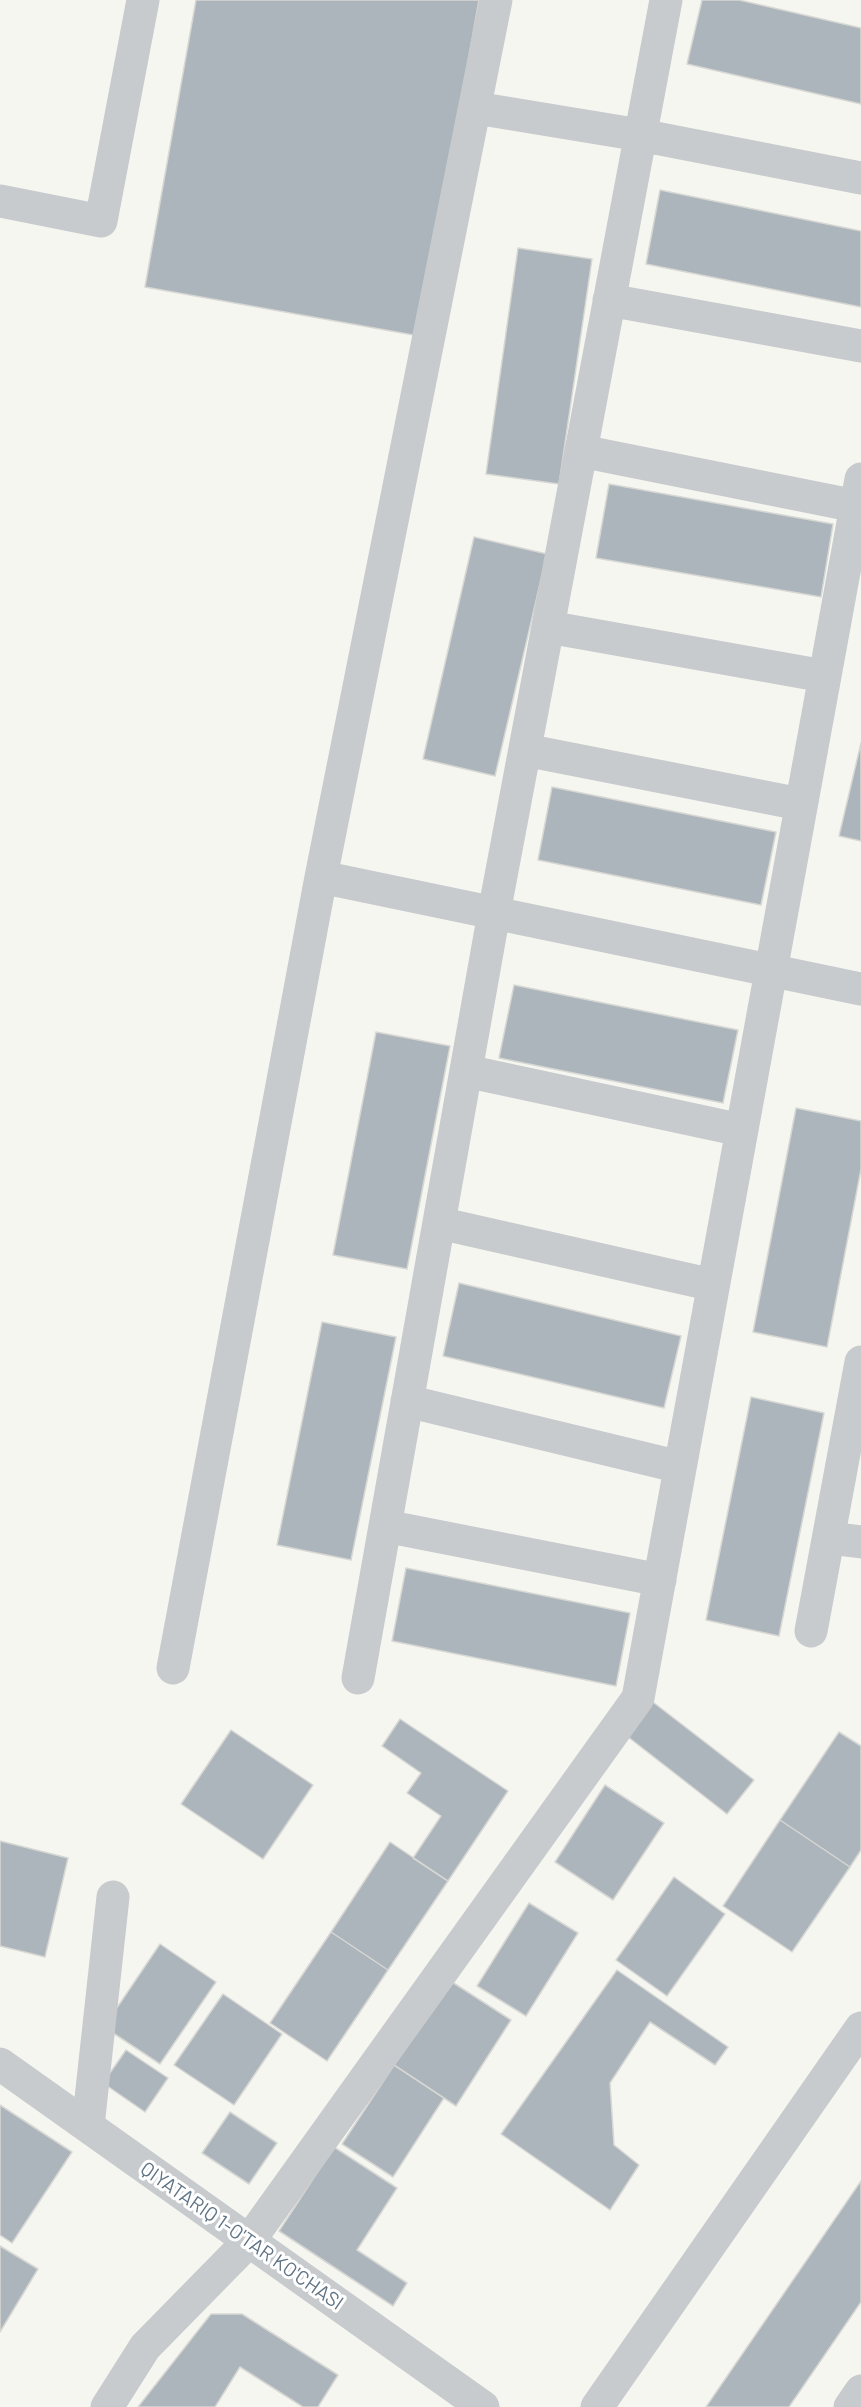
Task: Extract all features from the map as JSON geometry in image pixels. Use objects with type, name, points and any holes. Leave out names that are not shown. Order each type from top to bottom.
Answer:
[{"type":"street","points":[[0,201],[101,221],[143,0]]},
{"type":"street","points":[[173,1668],[321,877],[496,0]]},
{"type":"street","points":[[358,1678],[494,913],[666,0]]},
{"type":"street","points":[[476,108],[640,135],[861,178]]},
{"type":"street","points":[[609,300],[861,346]]},
{"type":"street","points":[[108,2407],[145,2347],[249,2241],[638,1698],[858,492],[580,451]]},
{"type":"street","points":[[548,627],[824,676]]},
{"type":"street","points":[[525,750],[800,804]]},
{"type":"street","points":[[321,877],[861,989]]},
{"type":"street","points":[[466,1071],[741,1130]]},
{"type":"street","points":[[439,1223],[713,1285]]},
{"type":"street","points":[[812,1631],[861,1362]]},
{"type":"street","points":[[407,1401],[680,1467]]},
{"type":"street","points":[[385,1526],[660,1580]]},
{"type":"street","points":[[829,1538],[861,1542]]},
{"type":"street","points":[[88,2126],[113,1897]]},
{"type":"street","points":[[597,2407],[861,2028]]},
{"type":"street","name":"QIYATARIQ 1-O'TAR KO'CHASI","points":[[0,2064],[483,2407]]},
{"type":"street","points":[[850,2407],[861,2391]]},
{"type":"building","points":[[196,0],[479,0],[419,336],[145,287]]},
{"type":"building","points":[[702,0],[739,0],[861,28],[861,104],[687,64]]},
{"type":"building","points":[[660,190],[861,231],[861,307],[646,264]]},
{"type":"building","points":[[518,248],[592,259],[559,484],[486,474]]},
{"type":"building","points":[[609,484],[833,524],[821,597],[596,558]]},
{"type":"building","points":[[474,537],[547,554],[495,776],[423,759]]},
{"type":"building","points":[[861,743],[861,841],[839,836]]},
{"type":"building","points":[[552,787],[776,832],[761,905],[538,860]]},
{"type":"building","points":[[514,985],[738,1030],[723,1103],[499,1058]]},
{"type":"building","points":[[376,1032],[450,1046],[407,1269],[333,1255]]},
{"type":"building","points":[[796,1108],[861,1121],[861,1169],[827,1347],[753,1332]]},
{"type":"building","points":[[459,1283],[681,1336],[664,1408],[443,1356]]},
{"type":"building","points":[[322,1322],[396,1337],[351,1560],[277,1545]]},
{"type":"building","points":[[751,1397],[824,1413],[779,1636],[706,1620]]},
{"type":"building","points":[[406,1568],[630,1613],[616,1686],[392,1641]]},
{"type":"building","points":[[649,1699],[754,1780],[727,1814],[623,1733]]},
{"type":"building","points":[[400,1719],[508,1791],[448,1881],[413,1858],[441,1816],[407,1793],[421,1773],[382,1746]]},
{"type":"building","points":[[231,1730],[313,1785],[263,1859],[181,1804]]},
{"type":"building","points":[[839,1732],[861,1746],[861,1850],[850,1867],[780,1820]]},
{"type":"building","points":[[605,1785],[664,1823],[613,1900],[555,1862]]},
{"type":"building","points":[[780,1820],[850,1867],[792,1952],[723,1906]]},
{"type":"building","points":[[0,1841],[68,1858],[45,1957],[0,1946]]},
{"type":"building","points":[[390,1842],[448,1881],[388,1970],[331,1932]]},
{"type":"building","points":[[674,1877],[725,1914],[667,1996],[616,1960]]},
{"type":"building","points":[[529,1903],[578,1933],[526,2016],[477,1986]]},
{"type":"building","points":[[331,1932],[388,1970],[327,2061],[270,2023]]},
{"type":"building","points":[[160,1944],[216,1982],[160,2064],[104,2027]]},
{"type":"building","points":[[617,1970],[728,2047],[715,2065],[650,2022],[610,2083],[614,2145],[639,2165],[610,2210],[501,2134]]},
{"type":"building","points":[[449,1980],[511,2020],[456,2106],[394,2065]]},
{"type":"building","points":[[223,1994],[282,2034],[234,2105],[174,2065]]},
{"type":"building","points":[[126,2050],[168,2078],[145,2112],[103,2083]]},
{"type":"building","points":[[394,2065],[444,2098],[393,2177],[342,2144]]},
{"type":"building","points":[[0,2105],[72,2152],[12,2243],[0,2235]]},
{"type":"building","points":[[230,2112],[277,2143],[249,2184],[202,2153]]},
{"type":"building","points":[[334,2147],[397,2188],[357,2250],[407,2283],[393,2306],[279,2231]]},
{"type":"building","points":[[861,2181],[861,2302],[789,2407],[706,2407]]},
{"type":"building","points":[[0,2246],[38,2269],[0,2332]]},
{"type":"building","points":[[211,2314],[242,2314],[338,2375],[318,2407],[303,2407],[240,2367],[215,2407],[138,2407]]}]
